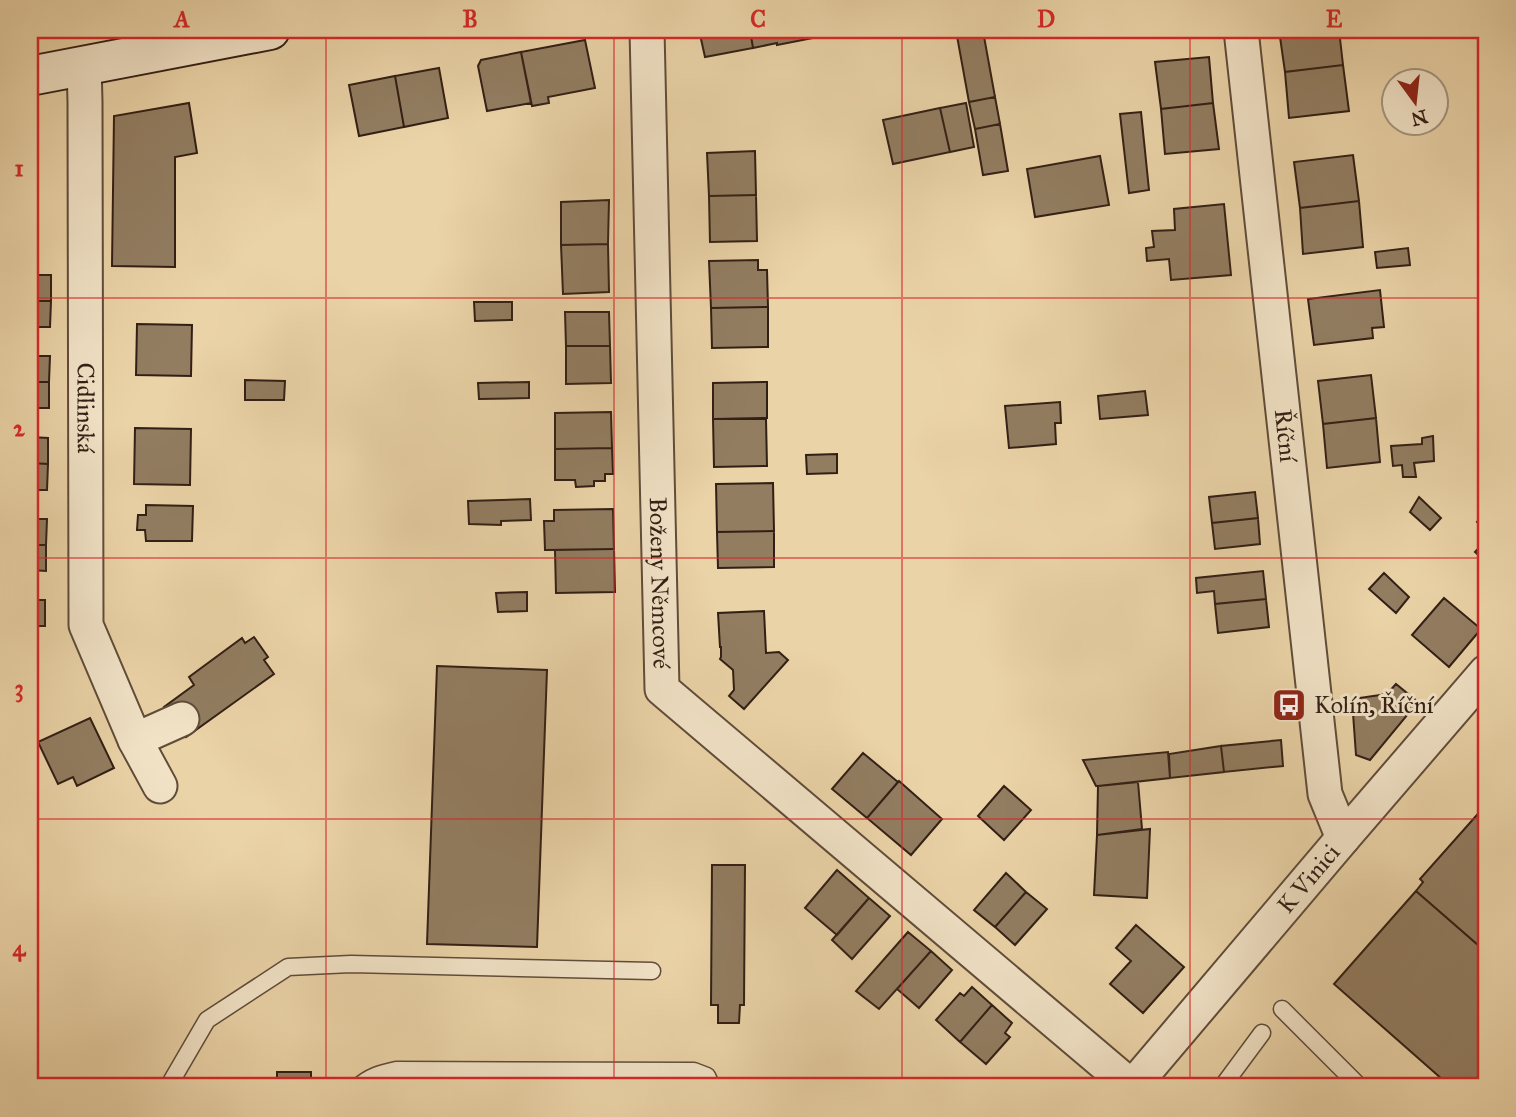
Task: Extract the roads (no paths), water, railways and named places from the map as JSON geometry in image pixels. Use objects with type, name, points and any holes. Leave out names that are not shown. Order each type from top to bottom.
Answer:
[{"type":"main road","points":[[30,76],[270,30]]},
{"type":"street","name":"Boženy Němcové","points":[[647,30],[662,689],[1132,1087]]},
{"type":"street","name":"Říční","points":[[1241,30],[1325,794],[1343,838]]},
{"type":"street","name":"Cidlinská","points":[[84,65],[86,625],[135,740],[160,786]]},
{"type":"street","name":"K Vinici","points":[[1132,1087],[1486,672]]},
{"type":"street","points":[[135,740],[182,719]]},
{"type":"lane","points":[[168,1087],[207,1020],[288,967],[351,964],[652,971]]},
{"type":"lane","points":[[1282,1009],[1360,1087]]},
{"type":"lane","points":[[1222,1087],[1262,1033]]},
{"type":"lane","points":[[358,1087],[379,1073],[396,1070],[436,1070],[694,1071],[707,1076],[712,1087]]},
{"type":"place","name":"Kolín, Říční","points":[[1289,705]]}]
